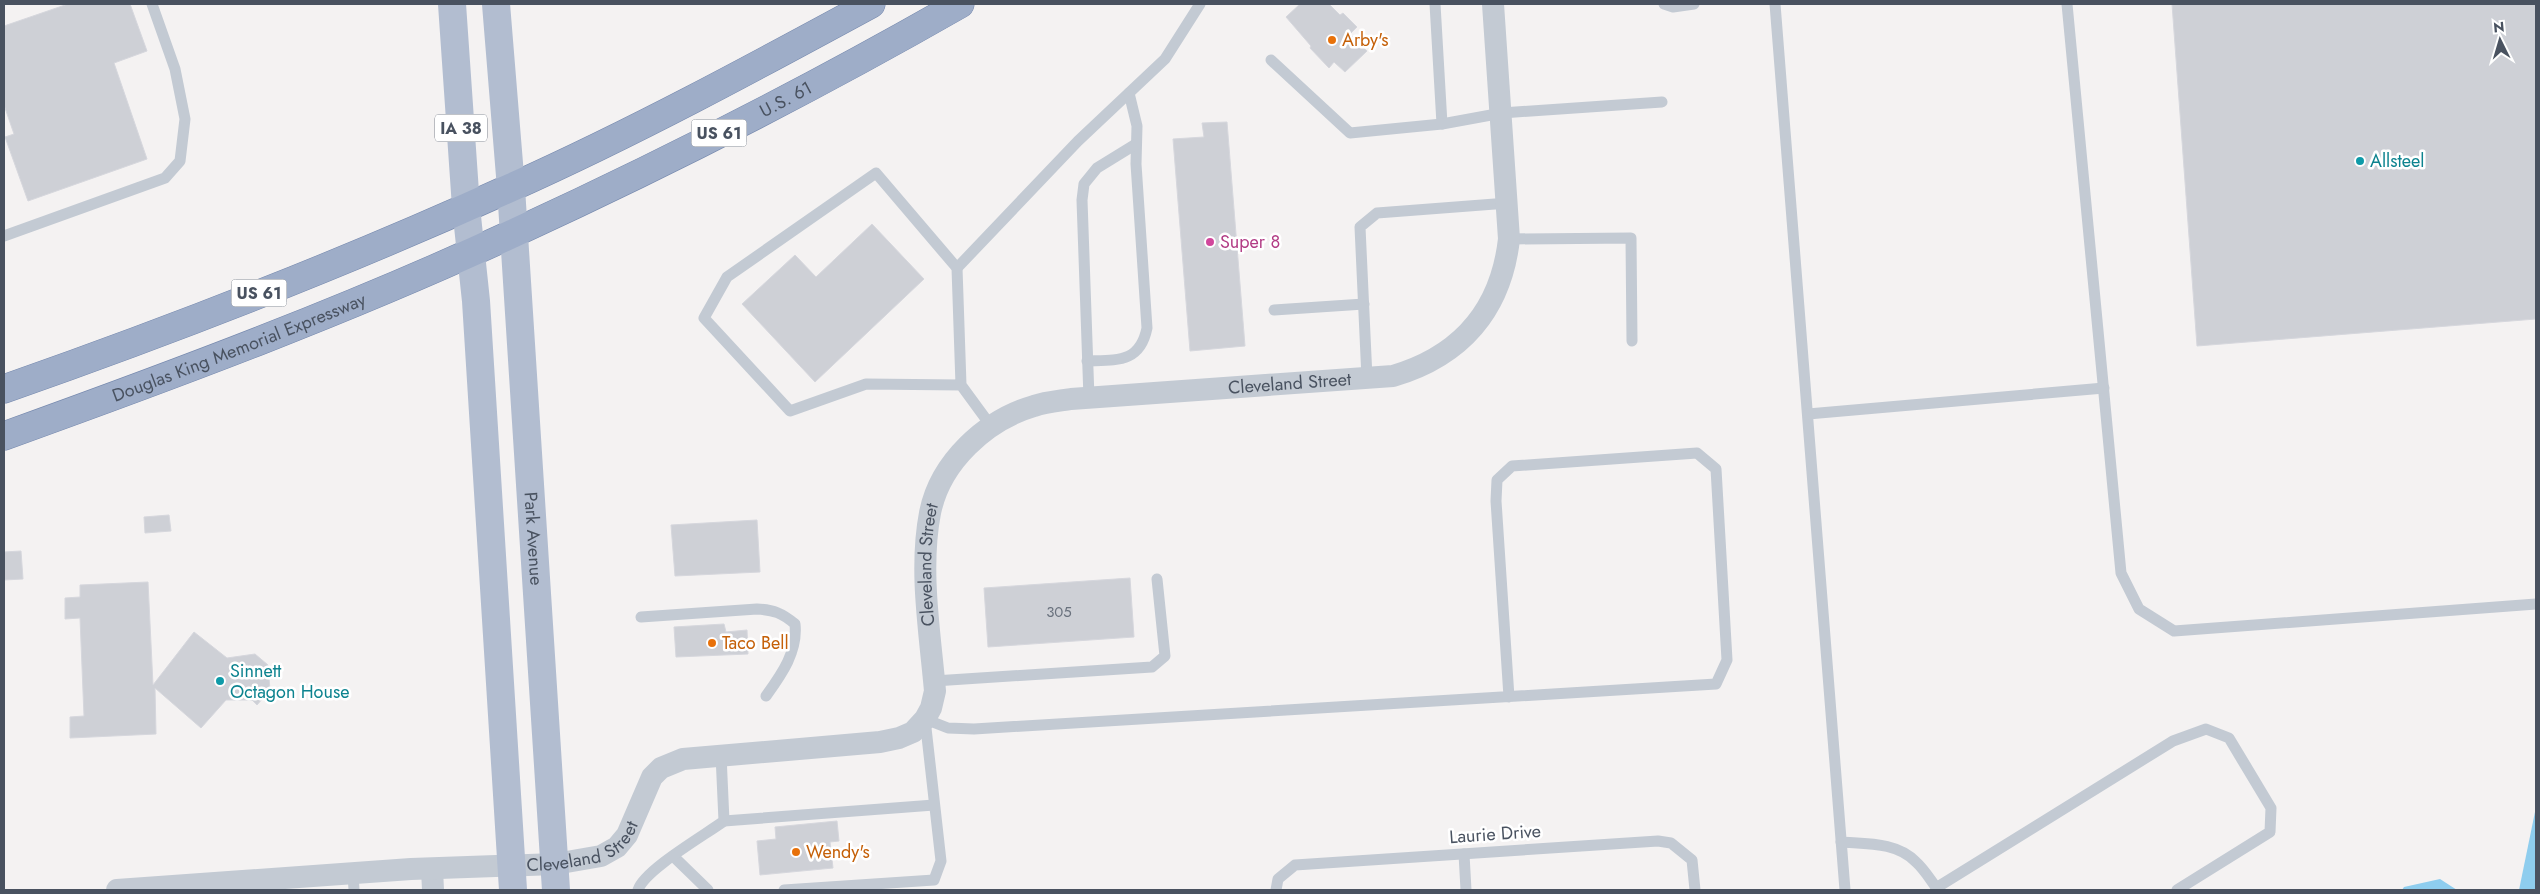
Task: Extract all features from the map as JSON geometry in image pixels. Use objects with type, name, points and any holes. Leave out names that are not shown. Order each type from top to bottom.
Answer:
[{"type":"highway","name":"US 61","points":[[4,389],[241,300],[511,188],[642,124],[871,4]]},
{"type":"highway","name":"U.S. 61","points":[[472,251],[513,234],[656,166],[799,92],[960,4]]},
{"type":"highway","name":"Douglas King Memorial Expressway","points":[[4,436],[268,337],[472,251]]},
{"type":"main road","name":"IA 38","points":[[452,4],[466,207],[472,251]]},
{"type":"main road","name":"IA 38","points":[[496,4],[511,188]]},
{"type":"main road","name":"Park Avenue","points":[[511,188],[556,890]]},
{"type":"main road","points":[[472,251],[512,878]]},
{"type":"street","name":"Cleveland Street","points":[[117,890],[512,878],[554,864],[601,856],[617,847],[627,835],[647,786],[661,768],[683,759],[880,742],[913,732],[932,708],[934,682],[926,550],[930,511],[944,477],[973,441],[991,426],[1035,406],[1089,398],[1393,376],[1418,368],[1440,356],[1470,332],[1497,290],[1506,263],[1509,239],[1502,113],[1493,4]]},
{"type":"lane","points":[[4,236],[165,178],[180,161],[185,118],[175,68],[152,4]]},
{"type":"lane","points":[[957,268],[1078,141],[1165,59],[1200,4]]},
{"type":"lane","points":[[1435,4],[1442,124]]},
{"type":"lane","points":[[1664,4],[1672,7],[1694,4]]},
{"type":"lane","points":[[1775,4],[1845,890]]},
{"type":"lane","points":[[2067,4],[2121,573],[2139,609],[2174,631],[2536,604]]},
{"type":"lane","points":[[1271,60],[1350,134],[1442,124],[1502,113],[1662,102]]},
{"type":"lane","points":[[1087,361],[1123,360],[1135,353],[1144,342],[1147,328],[1136,164],[1137,126],[1130,92]]},
{"type":"lane","points":[[1089,398],[1082,200],[1084,184],[1097,168],[1136,144]]},
{"type":"lane","points":[[961,385],[866,384],[790,411],[704,318],[727,277],[876,173],[957,268],[961,385],[991,426]]},
{"type":"lane","points":[[1368,378],[1360,227],[1377,213],[1508,203]]},
{"type":"lane","points":[[1509,239],[1631,238],[1632,340]]},
{"type":"lane","points":[[1274,310],[1364,304]]},
{"type":"lane","points":[[1808,414],[2104,388]]},
{"type":"lane","points":[[784,890],[934,880],[941,861],[925,719],[948,728],[974,729],[1509,697],[1716,684],[1727,660],[1716,469],[1697,453],[1512,466],[1497,480],[1496,501],[1509,697]]},
{"type":"lane","points":[[934,682],[1152,667],[1165,656],[1156,578]]},
{"type":"lane","points":[[640,617],[758,609],[775,610],[784,615],[795,624],[796,633],[792,651],[783,671],[766,696]]},
{"type":"lane","points":[[1841,842],[1886,846],[1904,852],[1916,862],[1937,889],[2173,741],[2206,729],[2229,738],[2270,808],[2270,832],[2176,890]]},
{"type":"lane","points":[[721,755],[724,821]]},
{"type":"lane","points":[[638,890],[640,882],[673,856],[724,821],[934,805]]},
{"type":"lane","name":"Laurie Drive","points":[[1276,890],[1278,878],[1294,865],[1658,841],[1671,843],[1692,860],[1694,890]]},
{"type":"lane","points":[[1464,854],[1466,890]]},
{"type":"lane","points":[[673,856],[708,890]]},
{"type":"water","points":[[2536,807],[2536,890],[2519,890]]},
{"type":"water","points":[[2440,879],[2457,890],[2402,890],[2404,887]]},
{"type":"building","points":[[68,4],[130,4],[147,51],[114,63],[147,159],[28,201],[5,137],[14,134],[4,105],[4,26]]},
{"type":"building","name":"Arby's","points":[[1300,4],[1329,4],[1340,15],[1343,13],[1357,27],[1350,34],[1367,51],[1345,72],[1334,62],[1329,68],[1310,48],[1311,46],[1286,17]]},
{"type":"building","name":"Allsteel","points":[[2172,4],[2536,4],[2536,319],[2197,346]]},
{"type":"building","points":[[1227,122],[1245,346],[1190,351],[1173,139],[1204,137],[1202,123]]},
{"type":"building","points":[[872,224],[924,279],[815,382],[742,304],[795,255],[816,277]]},
{"type":"building","points":[[169,515],[171,531],[145,533],[144,517]]},
{"type":"building","points":[[757,520],[760,572],[675,576],[671,525]]},
{"type":"building","points":[[21,551],[23,579],[4,580],[4,552]]},
{"type":"building","points":[[1130,578],[1134,637],[988,647],[984,588]]},
{"type":"building","points":[[148,582],[153,685],[194,632],[227,658],[255,654],[268,665],[270,690],[257,705],[252,700],[226,700],[201,728],[155,688],[156,734],[70,738],[70,717],[84,716],[80,618],[65,619],[65,598],[80,597],[80,585]]},
{"type":"building","name":"Taco Bell","points":[[724,624],[726,632],[747,630],[748,654],[676,657],[674,627]]},
{"type":"building","points":[[837,821],[839,841],[830,842],[833,868],[760,875],[757,841],[776,839],[775,827]]},
{"type":"place","name":"Arby's","points":[[1332,40]]},
{"type":"place","name":"Allsteel","points":[[2360,161]]},
{"type":"place","name":"Super 8","points":[[1210,242]]},
{"type":"place","name":"Taco Bell","points":[[712,643]]},
{"type":"place","name":"Sinnett Octagon House","points":[[220,681]]},
{"type":"place","name":"Wendy's","points":[[796,852]]}]
